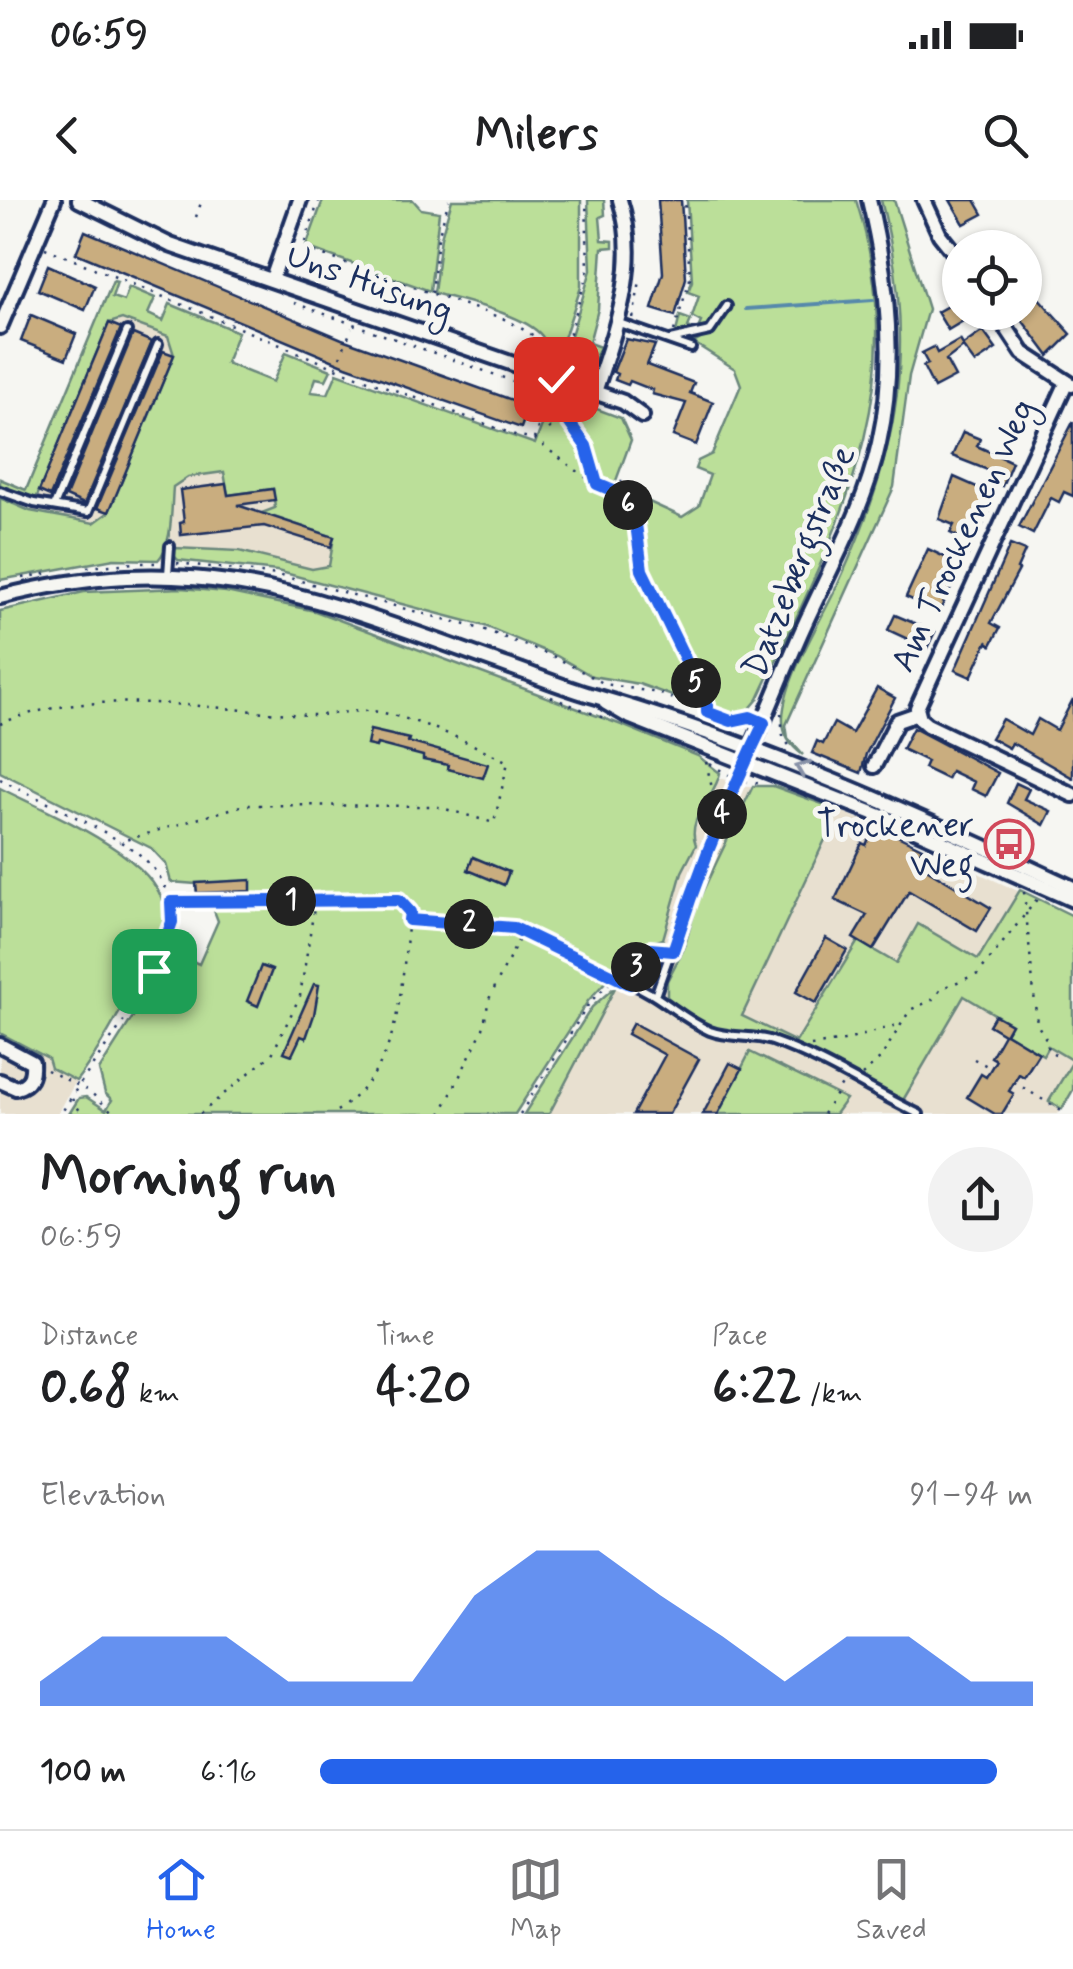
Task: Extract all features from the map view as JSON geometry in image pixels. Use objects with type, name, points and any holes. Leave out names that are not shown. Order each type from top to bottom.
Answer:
[{"type":"street","points":[[0,328],[54,200]]},
{"type":"street","name":"Uns Hüsung","points":[[79,200],[170,245],[595,392],[622,402],[642,416]]},
{"type":"street","points":[[272,279],[300,200]]},
{"type":"street","points":[[595,392],[618,323],[627,256],[620,200]]},
{"type":"street","name":"Datzebergstraße","points":[[745,762],[844,542],[879,446],[888,387],[887,306],[869,200]]},
{"type":"street","points":[[924,200],[942,238]]},
{"type":"street","points":[[1008,330],[1023,354],[1070,384]]},
{"type":"street","name":"Am Trockenen Weg","points":[[1070,384],[918,702],[917,714],[927,726],[1073,794]]},
{"type":"street","points":[[0,597],[90,578],[168,575],[250,583],[326,602],[752,748],[1073,888]]},
{"type":"street","points":[[594,696],[628,716],[892,820],[1073,900]]},
{"type":"street","name":"Am Trockenen Weg","points":[[874,766],[897,721],[917,714]]},
{"type":"street","points":[[0,1045],[32,1062],[33,1074],[25,1085],[16,1088],[0,1080]]},
{"type":"lane","points":[[669,340],[710,332],[728,306]]},
{"type":"lane","points":[[618,323],[690,348]]},
{"type":"lane","points":[[54,506],[127,331]]},
{"type":"lane","points":[[0,491],[88,512],[158,344]]},
{"type":"lane","points":[[168,575],[170,546]]},
{"type":"lane","points":[[656,993],[724,808],[745,762]]},
{"type":"lane","points":[[673,951],[650,949],[637,965],[630,984],[656,993],[677,1014],[705,1029],[727,1036],[766,1039],[919,1114]]},
{"type":"path","points":[[196,217],[202,200]]},
{"type":"path","points":[[319,200],[302,248],[507,320],[536,334],[546,363]]},
{"type":"path","points":[[431,294],[438,237],[449,200]]},
{"type":"path","points":[[556,379],[586,288],[586,200]]},
{"type":"path","points":[[669,340],[690,279],[685,200]]},
{"type":"path","points":[[36,244],[336,368],[534,439],[597,484],[616,492],[629,506],[636,524],[642,570],[707,704],[707,712],[731,721],[750,717],[764,723]]},
{"type":"path","points":[[336,368],[352,327]]},
{"type":"path","points":[[534,439],[549,394],[586,446],[597,484]]},
{"type":"path","points":[[548,429],[563,415]]},
{"type":"path","points":[[616,492],[622,480]]},
{"type":"path","points":[[551,696],[602,717]]},
{"type":"path","points":[[0,724],[26,712],[173,703],[312,715],[377,712],[472,744],[508,762],[494,824],[435,806],[244,804],[118,842]]},
{"type":"path","points":[[706,758],[712,788],[724,808]]},
{"type":"path","points":[[0,779],[138,853],[161,878],[171,902],[172,922],[154,971],[61,1114]]},
{"type":"path","points":[[1024,886],[1037,1024],[1048,1042],[1047,1049],[1060,1058]]},
{"type":"path","points":[[856,1082],[880,1059],[910,1010],[932,1000],[942,988],[978,974],[991,962],[1024,914],[1044,895]]},
{"type":"path","points":[[171,902],[399,900],[410,912],[389,1050],[370,1085],[332,1114]]},
{"type":"path","points":[[200,1114],[272,1054],[300,996],[316,901]]},
{"type":"path","points":[[409,920],[514,928],[630,984]]},
{"type":"path","points":[[441,1114],[483,1029],[489,998],[525,934]]},
{"type":"path","points":[[520,1114],[590,1002],[615,978]]},
{"type":"path","points":[[791,1050],[844,1041],[901,1024]]},
{"type":"path","points":[[974,1058],[991,1068]]},
{"type":"path","points":[[32,1062],[78,1086],[115,1114]]},
{"type":"path","points":[[823,1114],[846,1077]]},
{"type":"path","points":[[1014,1082],[1063,1112]]},
{"type":"path","points":[[70,1098],[82,1114]]},
{"type":"shaded area","points":[[122,319],[168,336],[174,355],[109,512],[94,523],[30,511],[109,323]]},
{"type":"shaded area","points":[[225,471],[273,489],[275,509],[263,513],[334,537],[329,567],[312,569],[239,551],[175,548],[178,560],[158,560],[166,547],[172,487],[188,477]]},
{"type":"shaded area","points":[[721,778],[742,786],[773,786],[839,810],[1073,916],[1073,1090],[1058,1114],[549,1114],[614,989],[617,972],[665,933],[682,872],[696,845],[693,837],[701,808]]},
{"type":"shaded area","points":[[0,1033],[48,1058],[51,1068],[76,1081],[58,1114],[0,1114]]},
{"type":"green space","points":[[323,200],[413,200],[421,209],[439,212],[430,291],[306,247]]},
{"type":"green space","points":[[452,200],[581,200],[581,287],[556,362],[548,360],[542,336],[521,321],[434,293],[441,237]]},
{"type":"green space","points":[[588,200],[604,200],[605,215],[600,217],[602,240],[613,241],[613,247],[602,248],[598,309],[589,343],[600,347],[588,373],[569,367],[565,355],[591,270]]},
{"type":"green space","points":[[687,200],[856,200],[872,269],[877,335],[872,397],[859,458],[815,577],[758,699],[747,712],[730,718],[710,709],[646,569],[640,522],[633,525],[638,573],[703,707],[639,684],[592,676],[557,656],[485,626],[277,571],[178,560],[175,548],[239,551],[312,569],[329,566],[334,537],[262,513],[275,508],[273,489],[228,495],[224,472],[188,477],[173,487],[169,536],[158,560],[114,559],[0,580],[0,498],[30,511],[94,523],[109,512],[174,355],[168,336],[122,319],[109,323],[36,499],[0,486],[0,479],[26,490],[113,281],[117,282],[112,297],[124,301],[129,287],[155,298],[148,314],[163,321],[170,304],[238,332],[226,363],[273,382],[286,352],[331,370],[326,380],[316,378],[311,392],[328,394],[337,373],[535,444],[554,393],[621,418],[631,440],[614,486],[682,517],[699,506],[710,475],[695,469],[698,461],[712,454],[741,385],[735,369],[694,343],[713,331],[727,304],[706,329],[686,336],[676,332],[680,316],[691,320],[688,327],[697,331],[701,322],[692,317],[699,296],[688,292],[692,281]]},
{"type":"green space","points":[[881,200],[894,200],[928,309],[909,376],[894,487],[786,725],[788,738],[803,755],[791,743],[785,734],[785,701],[859,535],[889,442],[897,396],[899,302]]},
{"type":"green space","points":[[181,588],[226,592],[315,611],[627,727],[698,756],[720,773],[698,816],[696,845],[682,872],[663,939],[651,943],[617,972],[556,939],[530,931],[530,941],[606,981],[588,1001],[515,1114],[69,1114],[79,1098],[86,1097],[106,1110],[112,1100],[105,1093],[99,1070],[145,998],[168,950],[199,964],[218,921],[213,908],[197,893],[196,884],[171,882],[166,864],[151,848],[0,772],[0,611],[84,592]]},
{"type":"green space","points":[[753,786],[773,786],[839,810],[742,1016],[796,1042],[858,941],[896,963],[918,924],[978,959],[1020,890],[1073,916],[1073,1061],[1048,1046],[1043,1055],[1006,1033],[1011,1024],[964,996],[902,1102],[776,1039],[707,1027],[667,1001],[667,981],[684,948],[697,903]]},
{"type":"green space","points":[[0,788],[102,840],[148,877],[162,898],[165,920],[156,950],[76,1081],[51,1068],[48,1058],[0,1033]]},
{"type":"green space","points":[[616,986],[549,1114],[524,1114],[592,1007]]},
{"type":"green space","points":[[750,1052],[846,1099],[835,1114],[718,1114]]},
{"type":"green space","points":[[1073,1061],[1073,1090],[1062,1109],[1049,1101]]},
{"type":"building","points":[[658,200],[681,200],[686,278],[675,316],[652,309],[663,273]]},
{"type":"building","points":[[950,200],[975,200],[983,214],[964,224]]},
{"type":"building","points":[[85,231],[342,339],[529,406],[521,428],[346,366],[76,253]]},
{"type":"building","points":[[48,265],[95,286],[85,310],[38,290]]},
{"type":"building","points":[[1042,302],[1071,334],[1049,356],[1030,330],[1042,330]]},
{"type":"building","points":[[31,315],[76,334],[66,359],[21,341]]},
{"type":"building","points":[[109,323],[121,328],[50,496],[39,491]]},
{"type":"building","points":[[983,331],[996,349],[975,363],[963,347],[946,360],[955,377],[934,388],[923,366],[928,364],[922,353],[934,347],[937,353],[960,340],[963,345]]},
{"type":"building","points":[[133,334],[152,342],[84,504],[66,496]]},
{"type":"building","points":[[626,339],[655,345],[647,365],[694,383],[690,393],[713,402],[696,445],[673,436],[686,403],[652,394],[653,390],[630,381],[628,385],[615,380],[617,374],[613,372]]},
{"type":"building","points":[[163,351],[174,355],[109,512],[97,508]]},
{"type":"building","points":[[1073,422],[1073,496],[1064,492],[1059,502],[1051,498],[1033,534],[1019,527]]},
{"type":"building","points":[[963,432],[980,439],[977,446],[1012,462],[1002,486],[990,480],[993,472],[952,456]]},
{"type":"building","points":[[954,477],[993,494],[985,510],[989,512],[939,612],[906,597],[928,549],[951,560],[961,538],[950,533],[954,525],[939,519]]},
{"type":"building","points":[[226,484],[228,495],[273,489],[275,500],[237,505],[334,537],[331,547],[264,526],[181,535],[180,523],[184,522],[180,490]]},
{"type":"building","points":[[1010,545],[1025,551],[991,623],[1000,628],[991,645],[987,642],[971,677],[955,670]]},
{"type":"building","points":[[895,615],[935,632],[927,648],[888,630]]},
{"type":"building","points":[[877,688],[895,698],[866,754],[861,773],[812,753],[817,741],[823,744],[834,723],[852,733]]},
{"type":"building","points":[[1073,699],[1073,778],[1012,743],[1009,748],[991,738],[1002,719],[1030,735],[1038,719],[1057,730]]},
{"type":"building","points":[[913,728],[998,773],[986,796],[971,789],[974,782],[951,771],[947,779],[924,768],[927,761],[902,749]]},
{"type":"building","points":[[370,730],[488,764],[483,778],[448,769],[448,765],[423,760],[423,756],[367,745]]},
{"type":"building","points":[[1016,783],[1029,789],[1024,799],[1051,811],[1044,825],[1007,803]]},
{"type":"building","points":[[875,825],[922,848],[915,862],[991,908],[977,931],[909,891],[873,950],[853,938],[867,915],[835,900]]},
{"type":"building","points":[[473,857],[509,872],[504,885],[468,870]]},
{"type":"building","points":[[251,880],[251,891],[197,893],[196,883]]},
{"type":"building","points":[[826,938],[847,950],[816,1003],[796,992]]},
{"type":"building","points":[[261,966],[272,970],[258,1006],[247,1001]]},
{"type":"building","points":[[314,984],[319,985],[314,1015],[306,1038],[301,1036],[292,1055],[284,1052]]},
{"type":"building","points":[[995,1015],[1011,1024],[1006,1033],[1039,1053],[1024,1077],[1019,1074],[1009,1091],[1014,1094],[1002,1114],[995,1114],[967,1097],[981,1074],[986,1077],[996,1060],[991,1057],[1004,1034],[989,1025]]},
{"type":"building","points":[[633,1023],[699,1059],[669,1114],[633,1114],[665,1055],[627,1034]]},
{"type":"building","points":[[730,1063],[742,1069],[718,1114],[703,1114]]},
{"type":"waterway","points":[[746,309],[873,300]]},
{"type":"place","name":"Trockener Weg","points":[[1009,844]]},
{"type":"route","points":[[154,971],[172,922],[171,902],[399,900],[410,912],[409,920],[514,928],[630,984],[642,956],[650,949],[673,951],[731,792],[764,723],[750,717],[731,721],[707,712],[707,704],[642,570],[636,524],[629,506],[616,492],[597,484],[586,446],[549,394],[556,379]]}]
